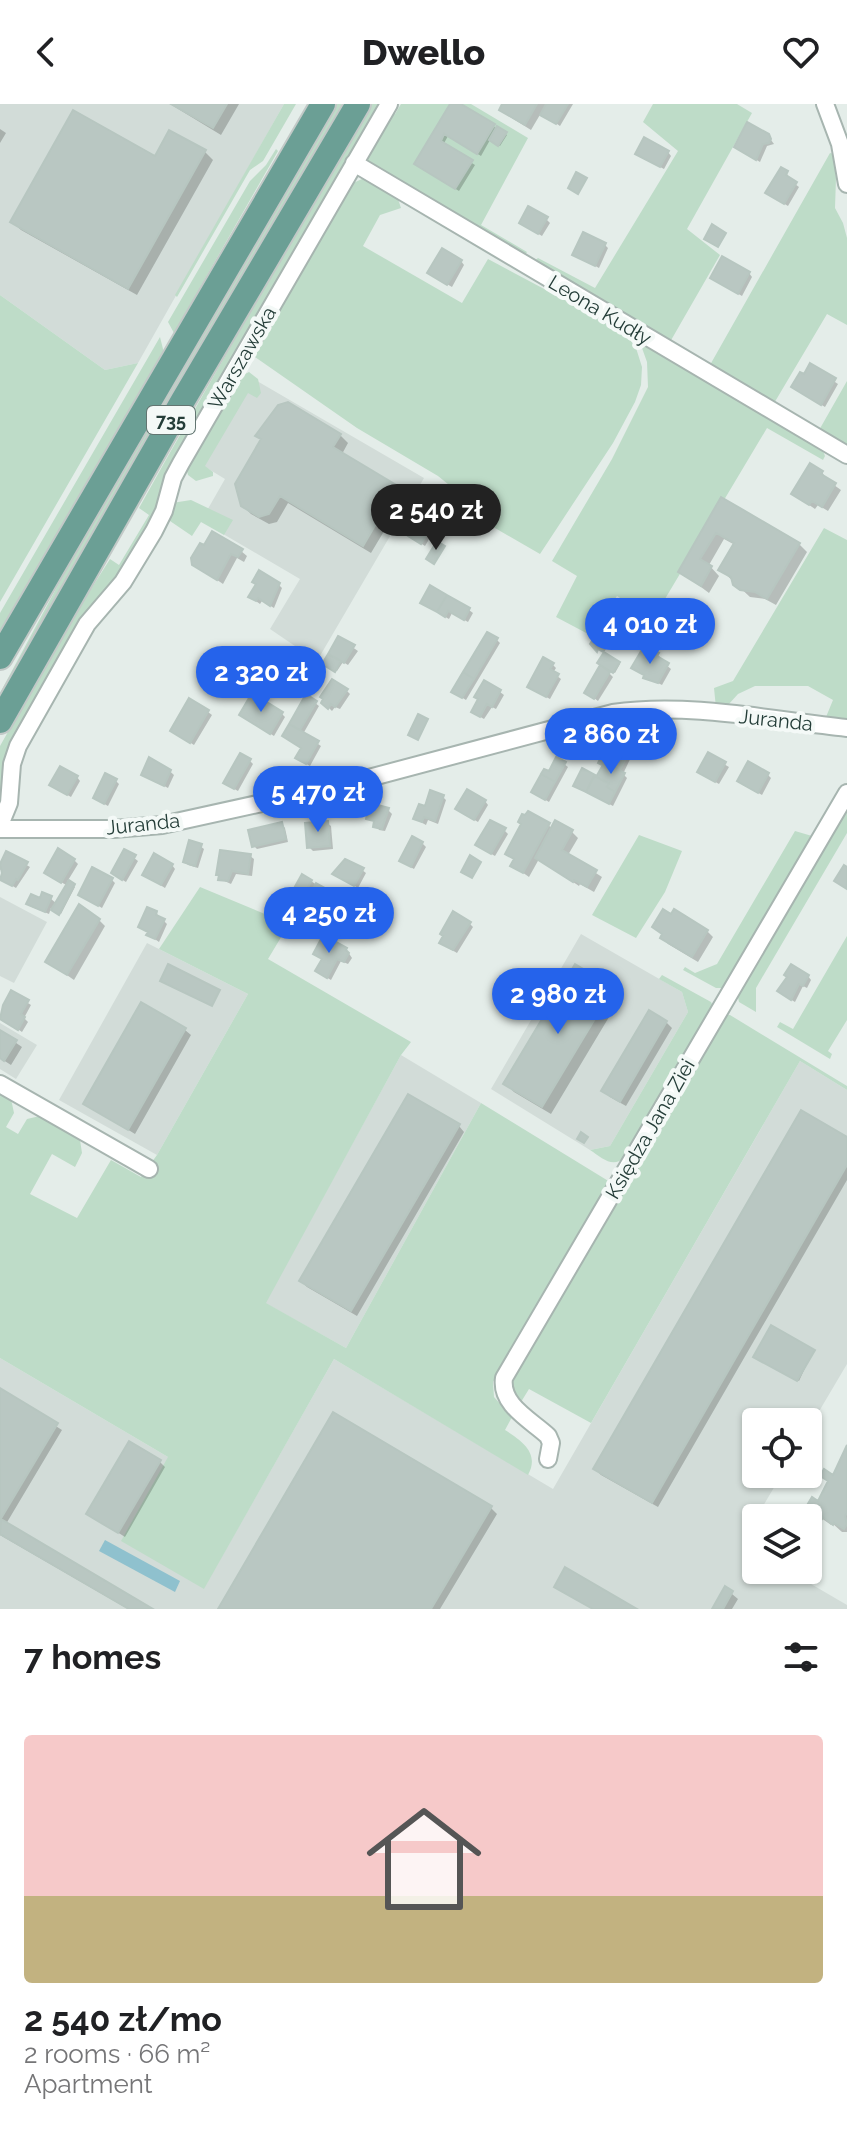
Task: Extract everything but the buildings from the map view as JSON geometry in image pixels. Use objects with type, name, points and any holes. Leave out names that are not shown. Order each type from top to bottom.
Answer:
[{"type":"main road","name":"735","points":[[0,657],[323,104]]},
{"type":"main road","name":"Warszawska","points":[[0,721],[182,402],[358,104]]},
{"type":"street","name":"Warszawska","points":[[0,827],[9,803],[14,755],[24,734],[87,624],[123,582],[154,531],[181,463],[389,104]]},
{"type":"street","points":[[825,104],[840,144],[847,184]]},
{"type":"street","name":"Leona Kudły","points":[[354,163],[847,455]]},
{"type":"street","name":"Juranda","points":[[0,827],[114,829],[162,825],[335,787],[613,713],[639,709],[695,711],[847,728]]},
{"type":"street","name":"Księdza Jana Ziei","points":[[548,1459],[551,1443],[548,1436],[510,1402],[503,1386],[504,1378],[847,793]]},
{"type":"street","points":[[0,1084],[149,1169]]},
{"type":"shaded area","points":[[0,104],[284,104],[138,363],[105,370],[0,295]]},
{"type":"shaded area","points":[[252,378],[424,478],[317,661],[270,629],[300,579],[201,521],[225,479],[202,465]]},
{"type":"shaded area","points":[[0,897],[47,922],[14,983],[0,976]]},
{"type":"shaded area","points":[[581,934],[682,992],[688,1012],[610,1146],[590,1150],[491,1089]]},
{"type":"shaded area","points":[[147,943],[248,994],[157,1155],[59,1100]]},
{"type":"shaded area","points":[[0,1023],[37,1045],[16,1079],[0,1069]]},
{"type":"shaded area","points":[[401,1055],[481,1103],[346,1348],[265,1303]]},
{"type":"shaded area","points":[[800,1061],[847,1090],[847,1364],[821,1408],[742,1408],[742,1488],[774,1488],[764,1504],[742,1504],[742,1584],[811,1584],[847,1605],[847,1609],[0,1609],[0,1358],[168,1457],[204,1588],[334,1359],[553,1489]]},
{"type":"green space","points":[[284,104],[296,104],[263,161],[250,170],[177,297],[175,295]]},
{"type":"green space","points":[[334,104],[342,104],[0,703],[0,693],[86,533]]},
{"type":"green space","points":[[369,104],[382,104],[122,573],[83,616],[44,686],[0,807],[0,746],[70,622],[110,559],[119,565],[149,515],[139,508]]},
{"type":"green space","points":[[401,104],[471,104],[528,138],[481,225],[527,252],[523,258],[374,169],[367,154],[389,116],[395,114]]},
{"type":"green space","points":[[653,104],[737,104],[752,113],[687,229],[720,255],[670,342],[532,263],[538,258],[595,288],[678,151],[643,122]]},
{"type":"green space","points":[[276,149],[278,151],[174,333],[168,322],[250,181]]},
{"type":"green space","points":[[830,153],[834,154],[835,208],[847,238],[847,325],[827,314],[773,405],[710,365]]},
{"type":"green space","points":[[364,178],[397,196],[401,208],[380,215],[363,246],[462,303],[488,259],[625,332],[636,348],[642,367],[641,385],[635,402],[613,443],[540,554],[464,510],[459,493],[438,476],[357,428],[255,357],[254,352],[349,185]]},
{"type":"green space","points":[[0,295],[105,370],[138,363],[0,602]]},
{"type":"green space","points":[[160,337],[164,353],[0,636],[0,613]]},
{"type":"green space","points":[[636,339],[791,430],[823,451],[825,456],[823,460],[767,428],[653,619],[617,596],[590,635],[556,617],[577,576],[552,561],[612,459],[648,387],[647,362]]},
{"type":"green space","points":[[249,372],[258,379],[261,393],[257,398],[248,393],[205,466],[213,472],[213,476],[196,481],[188,475],[186,467],[239,377]]},
{"type":"green space","points":[[847,381],[847,449],[818,432]]},
{"type":"green space","points":[[191,500],[233,520],[224,535],[201,522],[192,536],[170,521],[172,503]]},
{"type":"green space","points":[[824,528],[847,540],[847,724],[827,723],[826,717],[833,700],[808,686],[755,686],[738,694],[728,705],[716,708],[714,688],[733,681]]},
{"type":"green space","points":[[847,808],[847,833],[756,988],[756,1012],[739,1002],[737,993]]},
{"type":"green space","points":[[795,831],[812,836],[727,982],[722,988],[716,988],[683,970],[685,967],[695,973],[717,964]]},
{"type":"green space","points":[[639,835],[682,851],[665,892],[636,938],[592,915]]},
{"type":"green space","points":[[200,887],[289,924],[268,959],[411,1042],[401,1055],[266,1303],[346,1348],[481,1103],[610,1182],[493,1382],[494,1397],[512,1417],[505,1430],[523,1443],[530,1454],[532,1460],[528,1475],[334,1359],[204,1589],[121,1541],[168,1457],[0,1358],[0,1093],[11,1099],[14,1113],[6,1127],[18,1134],[27,1119],[40,1116],[80,1140],[82,1153],[75,1167],[52,1154],[30,1194],[77,1218],[111,1160],[141,1177],[157,1155],[248,994],[159,949]]},
{"type":"green space","points":[[847,936],[847,1020],[828,1051],[832,1054],[830,1059],[777,1027],[780,1022],[793,1029]]},
{"type":"green space","points":[[662,975],[711,1002],[714,1008],[625,1157],[616,1162],[608,1161],[590,1150],[610,1146],[688,1012],[682,992],[659,979]]},
{"type":"green space","points":[[725,1015],[730,1015],[847,1086],[847,1090],[800,1061],[591,1423],[529,1389],[521,1402],[513,1391],[513,1378]]},
{"type":"water","points":[[105,1540],[180,1581],[175,1592],[99,1551]]}]
